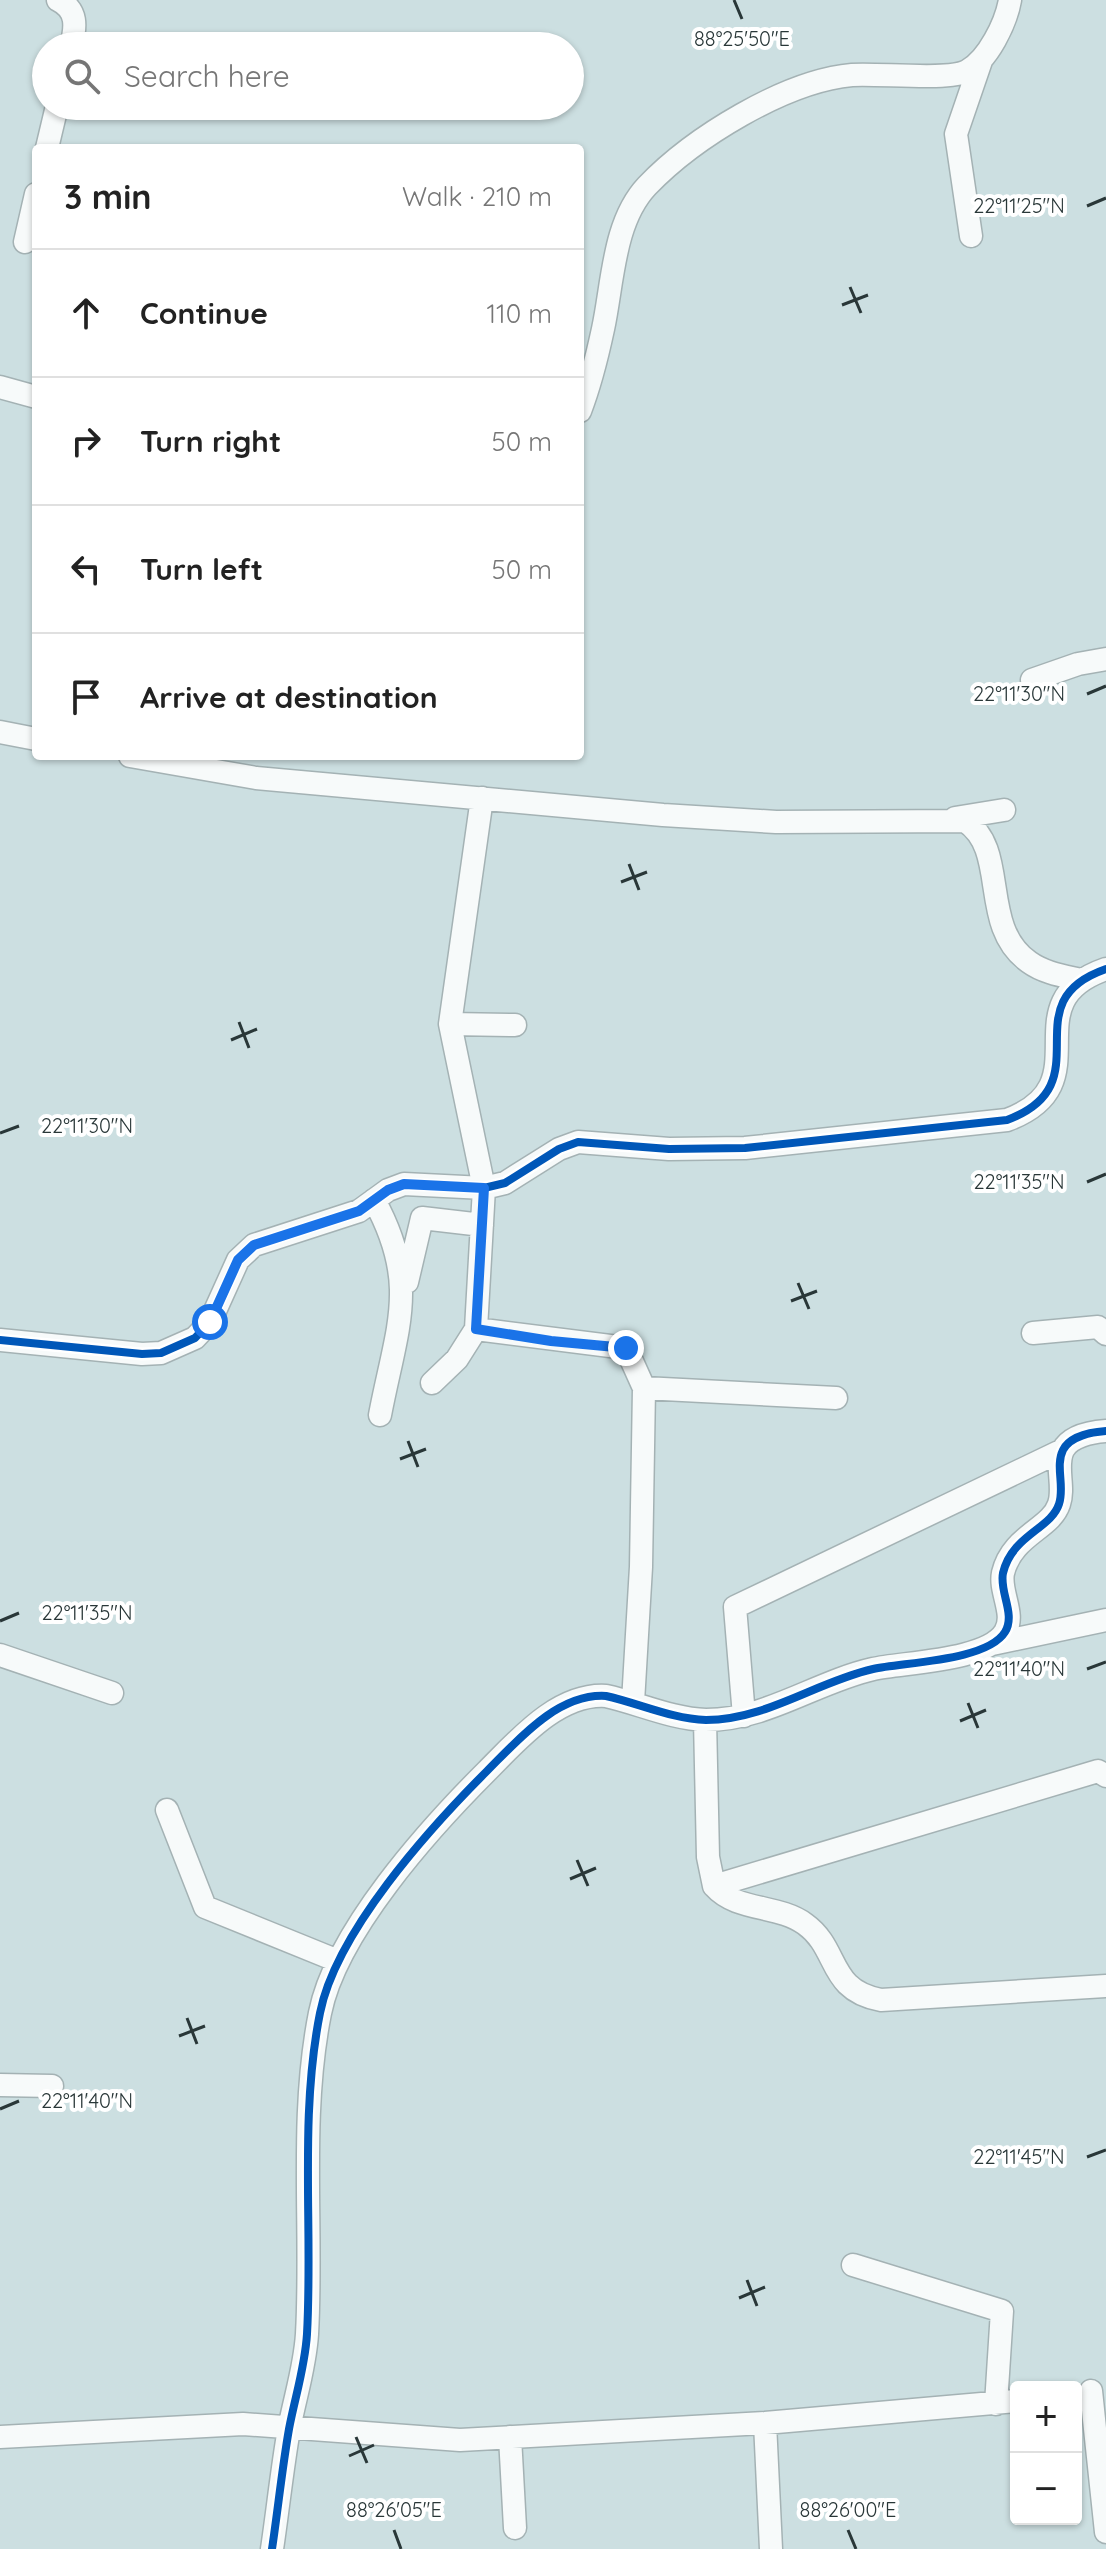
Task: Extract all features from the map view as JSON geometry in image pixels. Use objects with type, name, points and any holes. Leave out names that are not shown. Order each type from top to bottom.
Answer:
[{"type":"street","points":[[58,0],[73,13],[74,32]]},
{"type":"street","points":[[971,236],[956,134],[981,61],[1010,0]]},
{"type":"street","points":[[584,397],[603,328],[619,241],[644,189],[667,168],[726,126],[814,83],[851,75],[954,75],[981,61]]},
{"type":"street","points":[[48,144],[54,120]]},
{"type":"street","points":[[25,242],[32,211]]},
{"type":"street","points":[[0,387],[32,396]]},
{"type":"street","points":[[1032,680],[1078,664],[1106,659]]},
{"type":"street","points":[[0,732],[32,738]]},
{"type":"street","points":[[153,760],[256,778],[776,822],[950,819],[1004,810]]},
{"type":"street","points":[[432,1383],[457,1359],[476,1329],[484,1188],[450,1024],[482,798]]},
{"type":"street","points":[[950,819],[965,821],[983,838],[999,919],[1017,950],[1028,962],[1048,972],[1081,980]]},
{"type":"street","points":[[0,1340],[142,1354],[161,1353],[183,1346],[210,1322],[238,1260],[254,1245],[340,1218],[404,1184],[484,1188],[505,1183],[559,1149],[578,1142],[669,1149],[745,1148],[1007,1120],[1032,1111],[1055,1085],[1059,1062],[1059,1009],[1081,980],[1106,969]]},
{"type":"street","points":[[450,1024],[515,1025]]},
{"type":"street","points":[[374,1200],[398,1252],[403,1299]]},
{"type":"street","points":[[380,1415],[422,1218],[482,1225]]},
{"type":"street","points":[[1033,1333],[1098,1327],[1106,1334]]},
{"type":"street","points":[[476,1329],[551,1341],[626,1348],[644,1388],[641,1567],[633,1702]]},
{"type":"street","points":[[644,1388],[836,1398]]},
{"type":"street","points":[[744,1716],[735,1607],[1063,1450],[1080,1437],[1106,1431]]},
{"type":"street","points":[[992,1644],[1005,1633],[1009,1620],[1002,1589],[1003,1573],[1017,1543],[1041,1524],[1059,1504],[1063,1450]]},
{"type":"street","points":[[272,2549],[289,2427],[303,2377],[307,2340],[312,2074],[320,2011],[338,1961],[383,1892],[432,1829],[528,1732],[568,1703],[590,1695],[705,1720],[744,1716],[871,1670],[944,1658],[992,1644],[1106,1620]]},
{"type":"street","points":[[0,1655],[112,1693]]},
{"type":"street","points":[[705,1720],[708,1857],[714,1886],[732,1899],[791,1916],[806,1924],[818,1936],[842,1980],[865,1997],[912,1999],[1106,1986]]},
{"type":"street","points":[[714,1886],[1098,1771],[1106,1776]]},
{"type":"street","points":[[167,1810],[205,1907],[338,1961]]},
{"type":"street","points":[[0,2085],[52,2086]]},
{"type":"street","points":[[0,2437],[174,2425],[289,2427],[460,2440],[765,2423],[1006,2403],[1002,2311],[853,2265]]},
{"type":"street","points":[[1091,2391],[1106,2532]]},
{"type":"street","points":[[765,2423],[771,2549]]},
{"type":"street","points":[[510,2437],[515,2528]]},
{"type":"cycle path","points":[[0,1340],[142,1354],[161,1353],[195,1338],[210,1322],[238,1260],[254,1245],[359,1211],[388,1190],[404,1184],[484,1188],[505,1183],[559,1149],[578,1142],[669,1149],[745,1148],[1007,1120],[1036,1104],[1050,1086],[1056,1065],[1058,1022],[1063,1002],[1078,984],[1106,969]]},
{"type":"cycle path","points":[[272,2549],[291,2417],[307,2334],[308,2133],[320,2013],[329,1982],[345,1949],[388,1883],[439,1822],[512,1746],[540,1721],[572,1702],[606,1696],[681,1717],[706,1720],[728,1718],[770,1707],[873,1669],[964,1655],[995,1642],[1005,1632],[1009,1618],[1003,1573],[1014,1550],[1055,1513],[1061,1491],[1063,1450],[1076,1438],[1106,1431]]},
{"type":"route","points":[[210,1322],[228,1277],[238,1260],[254,1245],[359,1211],[388,1190],[404,1184],[427,1184],[484,1188],[476,1329],[551,1341],[626,1348]]}]
